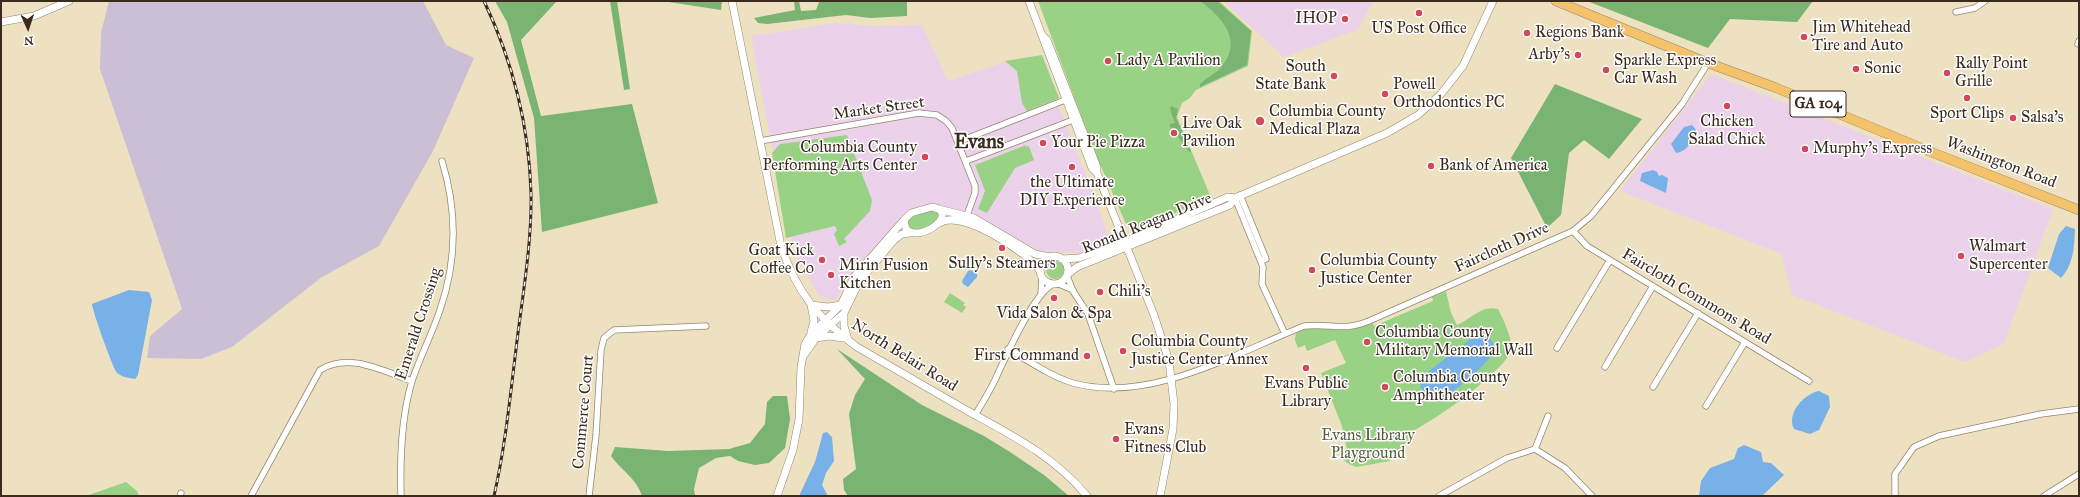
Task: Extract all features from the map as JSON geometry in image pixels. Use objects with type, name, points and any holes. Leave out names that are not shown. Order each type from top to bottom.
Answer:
[{"type":"main road","name":"Washington Road","points":[[1556,1],[1708,63],[1774,87],[1930,152],[2079,210]]},
{"type":"street","points":[[1,22],[34,16],[69,1]]},
{"type":"street","name":"North Belair Road","points":[[732,1],[781,246],[794,280],[811,305],[847,339],[975,415],[1026,442],[1053,461],[1087,496]]},
{"type":"street","points":[[1028,1],[1042,35],[1047,40],[1092,168],[1097,173],[1124,245],[1154,315],[1169,361],[1174,404],[1173,429],[1160,496]]},
{"type":"street","name":"Ronald Reagan Drive","points":[[777,496],[793,450],[799,419],[801,367],[803,356],[813,336],[842,309],[854,277],[902,234],[911,232],[917,233],[935,227],[952,218],[972,224],[1026,255],[1047,282],[1056,284],[1077,267],[1124,245],[1230,205],[1238,197],[1387,133],[1418,115],[1440,95],[1463,66],[1493,1]]},
{"type":"street","points":[[1956,12],[1975,8],[1984,1]]},
{"type":"street","name":"Faircloth Drive","points":[[1008,349],[1072,383],[1114,389],[1172,380],[1304,326],[1317,324],[1352,327],[1573,231],[1592,216],[1682,104],[1708,63]]},
{"type":"street","points":[[958,142],[1068,100]]},
{"type":"street","name":"Market Street","points":[[760,141],[901,115],[926,113],[937,115],[946,121],[952,128],[976,189],[967,215]]},
{"type":"street","points":[[966,161],[1075,119]]},
{"type":"street","name":"Emerald Crossing","points":[[401,496],[403,428],[412,381],[440,311],[447,289],[452,263],[454,236],[453,207],[442,161]]},
{"type":"street","points":[[1238,197],[1263,260],[1263,287],[1285,334]]},
{"type":"street","name":"Ronald Reagan Drive","points":[[864,269],[911,213],[928,208],[935,208],[967,215],[982,221],[1035,254],[1050,257],[1062,259],[1079,258],[1124,245]]},
{"type":"street","points":[[935,208],[941,215],[940,223]]},
{"type":"street","points":[[904,220],[906,229],[911,232]]},
{"type":"street","name":"Faircloth Commons Road","points":[[1573,231],[1582,242],[1610,260],[1809,381]]},
{"type":"street","points":[[1041,294],[1041,274],[1044,261],[1050,257]]},
{"type":"street","name":"Ronald Reagan Drive","points":[[1062,259],[1067,266],[1067,275]]},
{"type":"street","points":[[1557,348],[1610,260]]},
{"type":"street","points":[[1067,275],[1073,291],[1088,314],[1114,389]]},
{"type":"street","points":[[975,415],[994,381],[1008,349],[1041,294],[1056,284],[1073,291]]},
{"type":"street","points":[[1605,367],[1653,286]]},
{"type":"street","points":[[811,305],[842,309],[847,339],[829,336],[813,336],[814,321],[811,305]]},
{"type":"street","points":[[1653,388],[1698,313]]},
{"type":"street","name":"Commerce Court","points":[[589,496],[596,435],[601,350],[604,338],[614,330],[706,326]]},
{"type":"street","points":[[1706,406],[1745,342]]},
{"type":"street","points":[[251,496],[320,370],[330,364],[343,361],[356,362],[412,381]]},
{"type":"street","points":[[1895,496],[1895,474],[1914,447],[1946,434],[2041,414],[2079,409]]},
{"type":"street","points":[[1535,449],[1548,416]]},
{"type":"street","points":[[1439,496],[1507,458],[1535,449]]},
{"type":"street","points":[[1535,449],[1565,468],[1592,496]]},
{"type":"street","points":[[2044,496],[2079,474]]},
{"type":"shaded area","points":[[109,1],[423,1],[446,45],[474,58],[433,151],[379,246],[322,277],[232,347],[201,359],[147,358],[150,336],[182,309],[100,69],[101,33]]},
{"type":"shaded area","points":[[1223,1],[1374,1],[1357,30],[1284,57]]},
{"type":"shaded area","points":[[836,23],[875,26],[922,25],[948,81],[1004,62],[1039,57],[1094,195],[1109,239],[1083,253],[1040,251],[971,214],[933,204],[906,212],[851,273],[835,301],[819,296],[798,258],[788,231],[751,36]]},
{"type":"shaded area","points":[[1711,74],[2053,209],[2004,344],[1965,362],[1792,295],[1782,254],[1620,191]]},
{"type":"green space","points":[[495,1],[557,1],[521,40],[541,116],[632,104],[658,203],[542,232],[534,118],[507,22]]},
{"type":"green space","points":[[610,1],[617,1],[630,89],[624,90]]},
{"type":"green space","points":[[662,1],[722,1],[721,10]]},
{"type":"green space","points":[[794,1],[799,1],[801,11],[816,10],[819,2],[823,1],[907,1],[907,16],[870,18],[846,15],[767,24],[758,23],[754,18],[795,10]]},
{"type":"green space","points":[[1038,1],[1219,1],[1252,31],[1248,66],[1196,90],[1190,98],[1182,103],[1177,117],[1210,195],[1209,198],[1140,229],[1126,224],[1095,153]]},
{"type":"green space","points":[[1200,1],[1217,1],[1251,31],[1247,65],[1200,87],[1200,84],[1217,72],[1221,67],[1228,57],[1231,48],[1227,30],[1222,22],[1216,14]]},
{"type":"green space","points":[[1587,1],[1813,1],[1797,22],[1730,19],[1708,48]]},
{"type":"green space","points":[[1042,55],[1059,98],[1027,111],[1022,103],[1017,71],[1005,61]]},
{"type":"green space","points":[[1555,84],[1642,119],[1609,159],[1584,140],[1569,153],[1561,215],[1547,228],[1511,158]]},
{"type":"green space","points":[[1171,106],[1178,109],[1176,118],[1191,151],[1189,152],[1178,137],[1180,132],[1170,127],[1170,124],[1175,123],[1170,109]]},
{"type":"green space","points":[[847,135],[872,200],[870,211],[844,239],[847,242],[839,246],[834,234],[837,230],[835,226],[786,238],[772,153],[780,144]]},
{"type":"green space","points":[[1026,145],[1026,147],[1029,146],[1034,160],[1015,168],[987,213],[978,209],[985,191],[975,165]]},
{"type":"green space","points":[[929,210],[937,212],[939,215],[935,224],[916,230],[910,229],[907,225],[908,218]]},
{"type":"green space","points":[[1055,261],[1061,264],[1064,270],[1061,276],[1055,279],[1049,276],[1046,270],[1049,264]]},
{"type":"green space","name":"Evans Library Playground","points":[[1446,291],[1451,313],[1457,325],[1476,313],[1486,309],[1498,309],[1505,323],[1511,341],[1511,350],[1506,359],[1496,371],[1466,396],[1433,419],[1409,433],[1409,439],[1390,461],[1356,467],[1347,463],[1341,457],[1341,452],[1347,449],[1342,426],[1321,373],[1346,363],[1335,340],[1307,351],[1305,345],[1298,348],[1295,340],[1296,333],[1311,327],[1349,330],[1372,322],[1374,326],[1433,301],[1432,297]]},
{"type":"green space","points":[[950,293],[965,303],[963,305],[966,307],[962,313],[944,302]]},
{"type":"green space","points":[[837,349],[922,405],[984,436],[1010,452],[1044,475],[1069,496],[848,496],[844,490],[843,479],[856,469],[849,414],[855,395],[865,379]]},
{"type":"green space","points":[[773,396],[787,396],[790,419],[785,448],[769,463],[755,465],[738,461],[730,456],[716,458],[699,468],[694,489],[695,496],[642,496],[633,480],[611,456],[615,447],[668,451],[729,449],[750,443],[765,424],[767,402]]},
{"type":"green space","points":[[126,482],[137,491],[139,496],[86,496]]},
{"type":"water","points":[[1692,125],[1696,130],[1691,142],[1687,148],[1676,153],[1671,144],[1684,127]]},
{"type":"water","points":[[1653,170],[1657,172],[1659,176],[1662,175],[1668,178],[1666,193],[1640,181],[1642,173]]},
{"type":"water","points":[[2066,226],[2075,229],[2074,242],[2069,267],[2061,278],[2048,268],[2059,234]]},
{"type":"water","points":[[971,270],[977,274],[977,277],[968,287],[963,284],[962,281],[968,271]]},
{"type":"water","points":[[129,290],[149,292],[152,300],[138,375],[135,379],[117,373],[103,340],[92,304]]},
{"type":"water","points":[[1488,335],[1496,348],[1479,370],[1459,387],[1441,399],[1433,400],[1426,395],[1420,386],[1425,374],[1472,338]]},
{"type":"water","points":[[1819,391],[1829,396],[1830,407],[1819,430],[1810,434],[1794,429],[1792,417],[1794,411],[1802,400]]},
{"type":"water","points":[[827,432],[832,437],[834,461],[826,473],[822,485],[828,496],[799,496],[815,462],[823,433]]},
{"type":"water","points":[[1744,445],[1761,452],[1763,462],[1771,463],[1784,475],[1762,496],[1699,496],[1701,481],[1710,468],[1734,459],[1738,448]]},
{"type":"railway","points":[[484,1],[503,47],[518,95],[527,143],[531,193],[530,232],[526,271],[507,423],[494,496]]},
{"type":"place","name":"US Post Office","points":[[1419,13]]},
{"type":"place","name":"IHOP","points":[[1345,19]]},
{"type":"place","name":"Regions Bank","points":[[1527,33]]},
{"type":"place","name":"Jim Whitehead Tire and Auto","points":[[1804,37]]},
{"type":"place","name":"Arby's","points":[[1578,55]]},
{"type":"place","name":"Lady A Pavilion","points":[[1108,61]]},
{"type":"place","name":"Sonic","points":[[1856,69]]},
{"type":"place","name":"Sparkle Express Car Wash","points":[[1606,70]]},
{"type":"place","name":"Rally Point Grille","points":[[1947,73]]},
{"type":"place","name":"South State Bank","points":[[1334,76]]},
{"type":"place","name":"Powell Orthodontics PC","points":[[1385,94]]},
{"type":"place","name":"Sport Clips","points":[[1967,98]]},
{"type":"place","name":"Chicken Salad Chick","points":[[1727,106]]},
{"type":"place","name":"Salsa's","points":[[2013,118]]},
{"type":"place","name":"Columbia County Medical Plaza","points":[[1260,121]]},
{"type":"place","name":"Live Oak Pavilion","points":[[1174,133]]},
{"type":"place","name":"Your Pie Pizza","points":[[1043,143]]},
{"type":"place","name":"Murphy's Express","points":[[1805,149]]},
{"type":"place","name":"Columbia County Performing Arts Center","points":[[925,157]]},
{"type":"place","name":"Bank of America","points":[[1431,166]]},
{"type":"place","name":"the Ultimate DIY Experience","points":[[1072,167]]},
{"type":"place","name":"Sully's Steamers","points":[[1002,248]]},
{"type":"place","name":"Walmart Supercenter","points":[[1961,256]]},
{"type":"place","name":"Goat Kick Coffee Co","points":[[822,260]]},
{"type":"place","name":"Columbia County Justice Center","points":[[1312,270]]},
{"type":"place","name":"Mirin Fusion Kitchen","points":[[831,275]]},
{"type":"place","name":"Chili's","points":[[1100,292]]},
{"type":"place","name":"Vida Salon & Spa","points":[[1054,298]]},
{"type":"place","name":"Columbia County Military Memorial Wall","points":[[1367,342]]},
{"type":"place","name":"Columbia County Justice Center Annex","points":[[1123,351]]},
{"type":"place","name":"First Command","points":[[1087,356]]},
{"type":"place","name":"Evans Public Library","points":[[1306,368]]},
{"type":"place","name":"Columbia County Amphitheater","points":[[1385,387]]},
{"type":"place","name":"Evans Fitness Club","points":[[1116,439]]},
{"type":"district","name":"Evans","points":[[979,143]]}]
